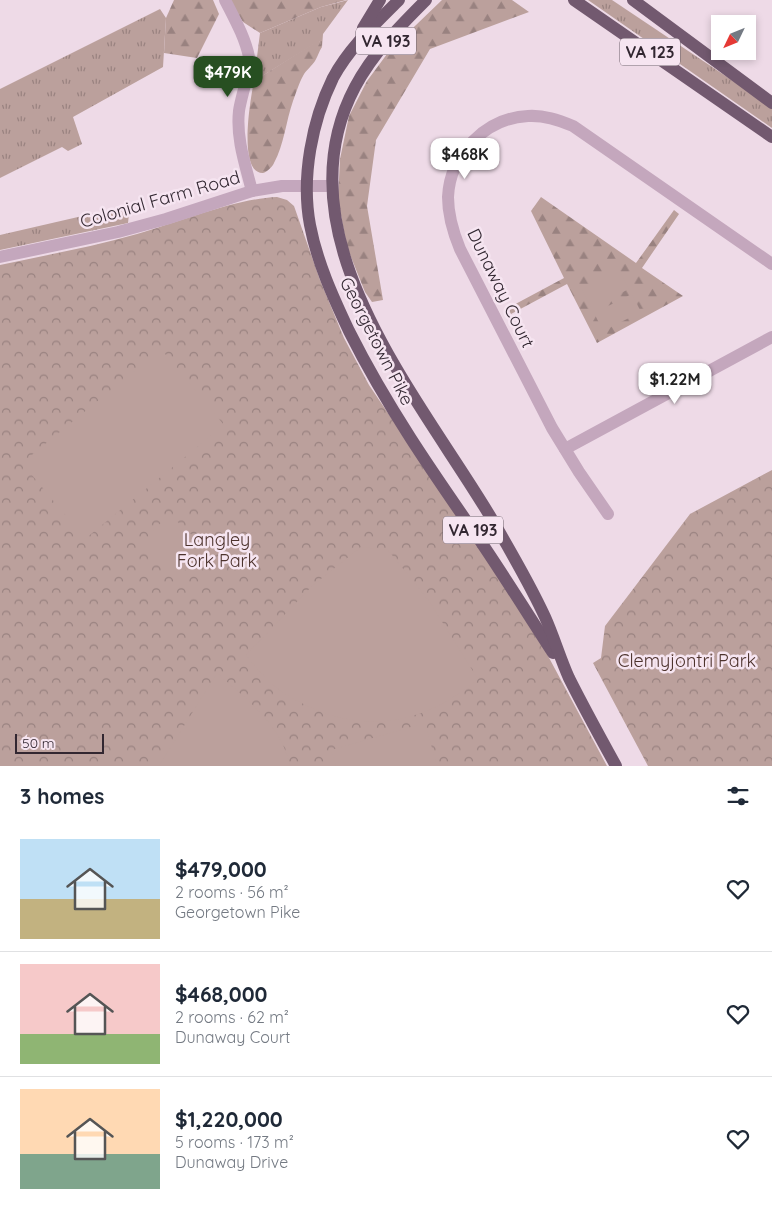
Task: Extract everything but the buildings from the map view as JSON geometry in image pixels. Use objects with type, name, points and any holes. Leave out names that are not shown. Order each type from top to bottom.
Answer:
[{"type":"main road","points":[[346,56],[380,0]]},
{"type":"main road","name":"Georgetown Pike","points":[[399,0],[346,56],[333,79],[318,117],[310,157],[308,186],[310,223],[320,264],[345,322],[392,410],[418,452],[501,571],[568,676],[616,766]]},
{"type":"main road","name":"Georgetown Pike","points":[[426,0],[378,52],[354,89],[345,109],[333,159],[332,186],[334,212],[342,251],[373,324],[399,374],[479,499],[509,551],[544,616],[568,676]]},
{"type":"main road","name":"VA 123","points":[[574,0],[772,137]]},
{"type":"main road","name":"VA 123","points":[[633,0],[772,103]]},
{"type":"street","points":[[225,0],[246,44],[249,60],[239,111],[239,132],[242,153],[252,190]]},
{"type":"street","name":"Dunaway Court","points":[[608,514],[552,428],[460,249],[450,224],[448,198],[450,182],[462,154],[484,130],[499,122],[514,118],[536,116],[558,120],[572,126],[772,264]]},
{"type":"street","name":"Colonial Farm Road","points":[[0,257],[146,224],[252,190],[282,186],[332,186]]},
{"type":"street","points":[[565,449],[772,338]]},
{"type":"green space","points":[[174,0],[213,0],[219,14],[197,58],[164,53],[166,18]]},
{"type":"green space","points":[[228,0],[346,0],[321,7],[260,33],[243,22]]},
{"type":"green space","points":[[348,0],[323,34],[322,47],[319,41],[254,81],[260,33],[321,7]]},
{"type":"green space","points":[[442,0],[512,0],[529,12],[430,49],[376,140],[367,206],[383,300],[372,302],[365,292],[347,247],[338,200],[340,159],[349,116],[367,81],[390,50]]},
{"type":"green space","points":[[588,0],[612,0],[760,99],[772,108],[772,128]]},
{"type":"green space","points":[[160,9],[166,18],[163,67],[73,117],[82,144],[68,151],[62,147],[0,178],[0,89]]},
{"type":"green space","points":[[319,40],[322,47],[299,85],[277,156],[268,170],[263,173],[255,170],[250,161],[248,148],[250,102],[254,81]]},
{"type":"green space","name":"Langley Fork Park","points":[[277,197],[287,200],[294,206],[320,280],[344,338],[369,385],[532,626],[607,766],[0,766],[0,265],[120,239],[243,202]]},
{"type":"green space","points":[[541,197],[636,263],[674,210],[679,214],[642,268],[683,296],[597,343],[567,284],[511,314],[508,308],[564,278],[531,211]]},
{"type":"green space","points":[[130,205],[128,223],[0,250],[0,235]]},
{"type":"green space","points":[[620,271],[629,289],[591,308],[582,290]]},
{"type":"green space","points":[[632,294],[641,312],[603,331],[594,313]]},
{"type":"green space","points":[[161,349],[224,425],[85,539],[22,463]]},
{"type":"green space","name":"Clemyjontri Park","points":[[772,470],[772,766],[648,766],[593,663],[601,658],[605,626],[690,514]]},
{"type":"green space","points":[[169,514],[206,548],[176,580],[139,546]]},
{"type":"green space","points":[[361,547],[388,550],[429,601],[478,679],[455,696],[432,709],[408,717],[384,721],[359,721],[334,716],[309,707],[284,693],[264,676],[246,655],[312,586]]},
{"type":"green space","points":[[217,673],[251,703],[271,725],[286,751],[290,766],[159,766]]},
{"type":"green space","points":[[425,723],[437,766],[336,766],[331,750]]}]
